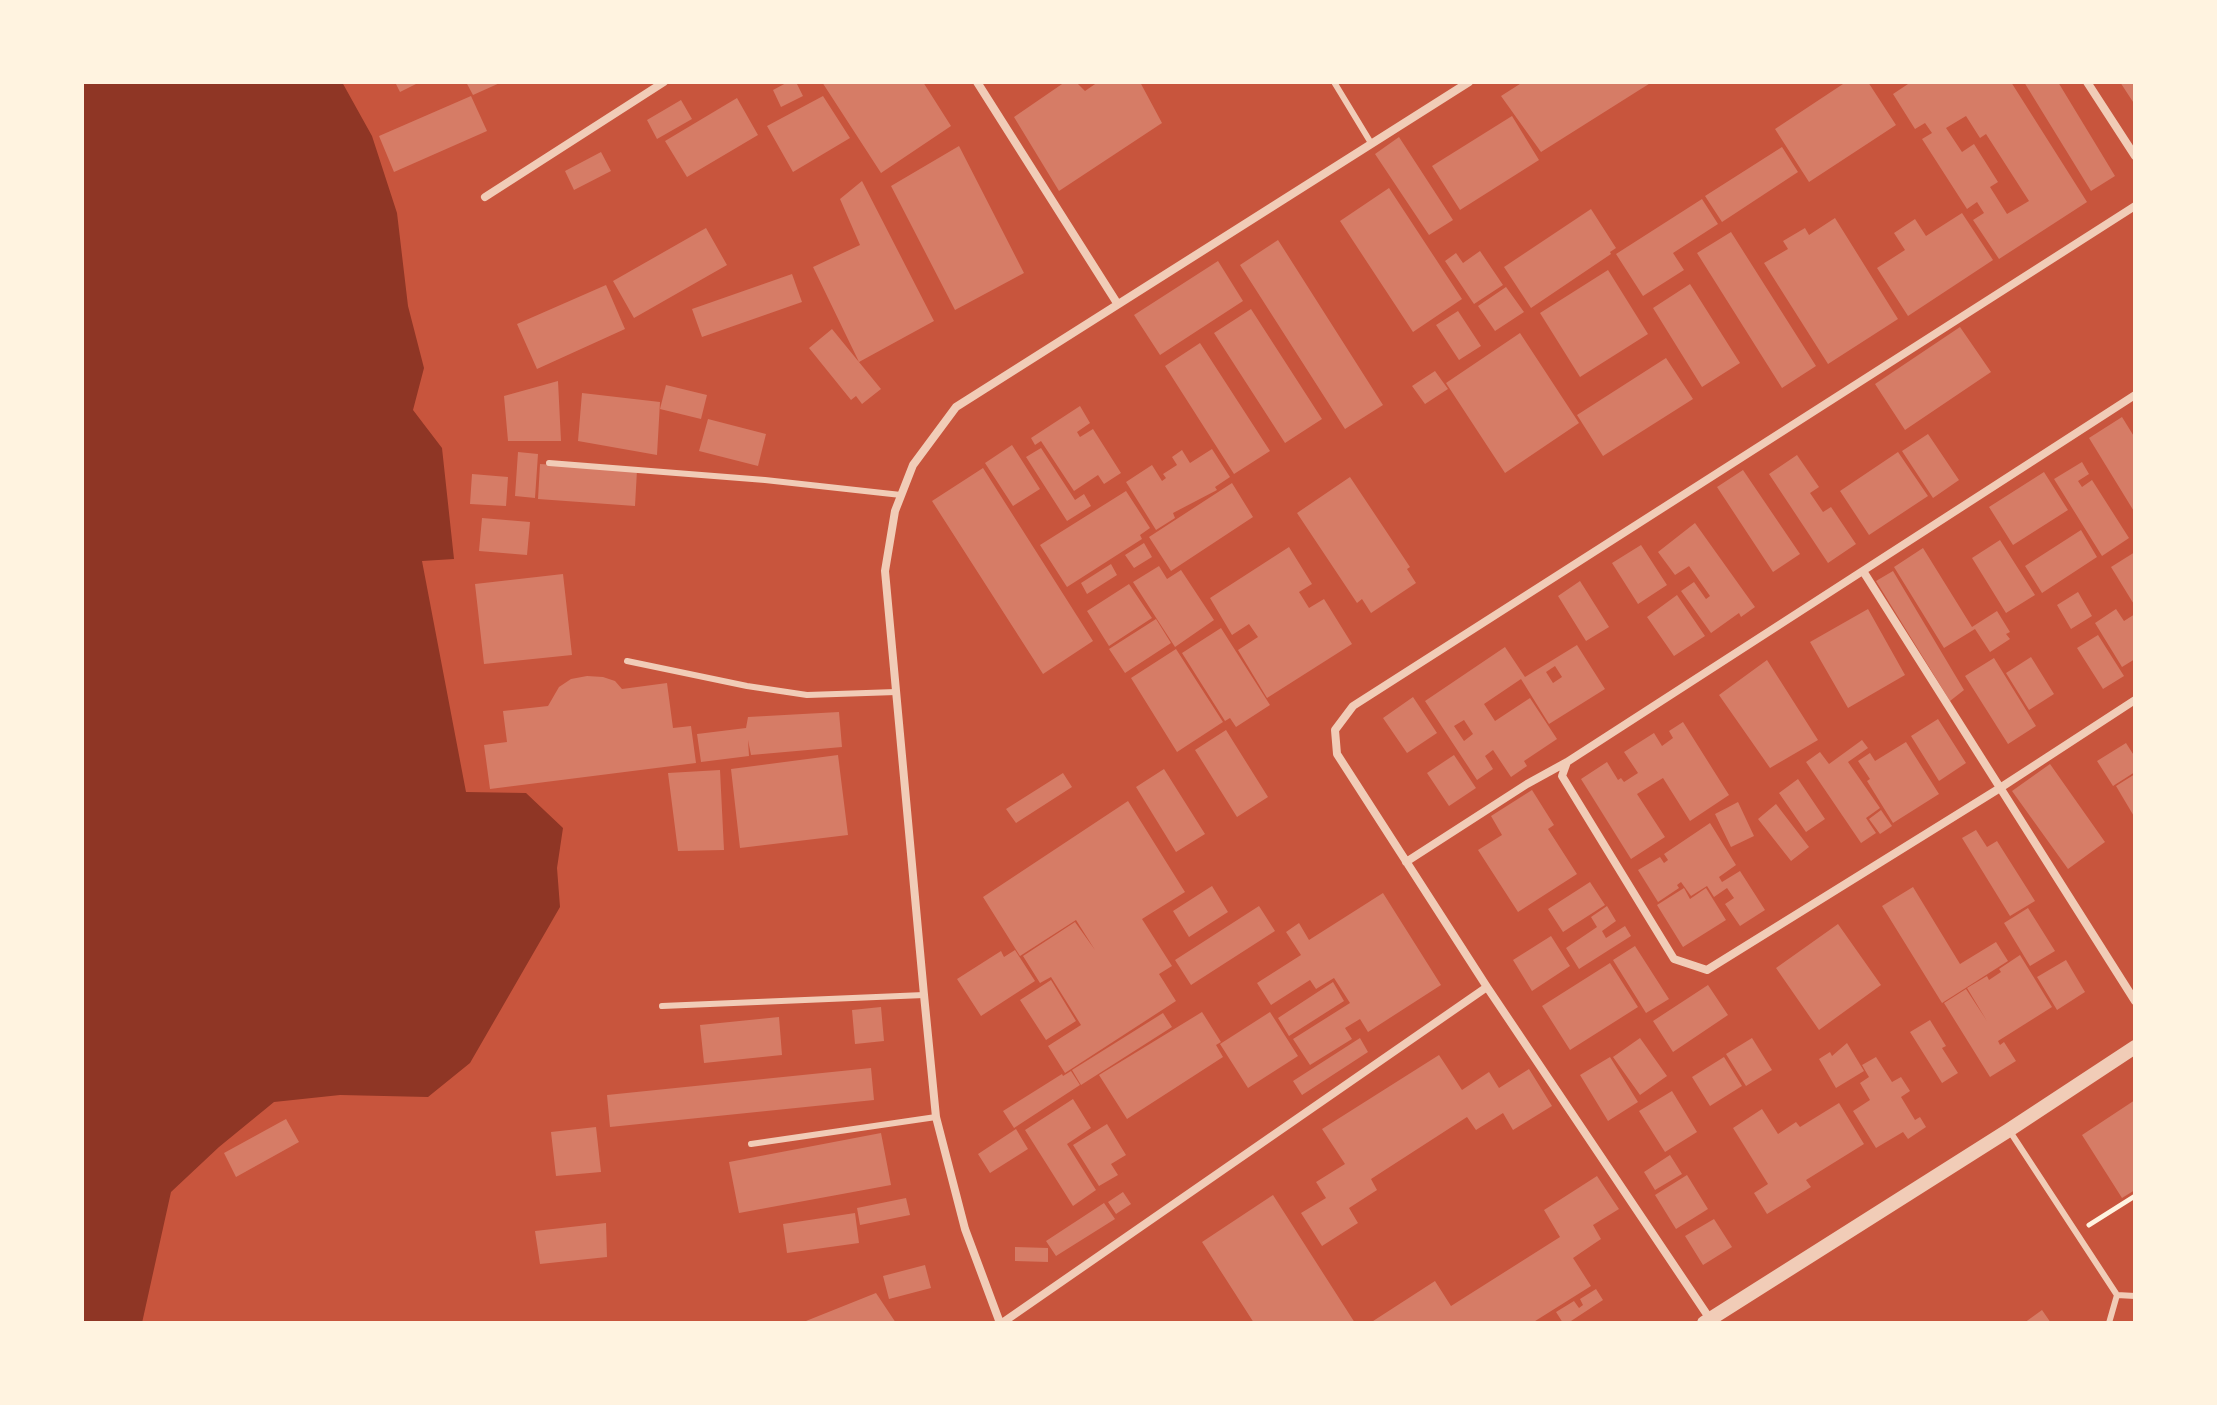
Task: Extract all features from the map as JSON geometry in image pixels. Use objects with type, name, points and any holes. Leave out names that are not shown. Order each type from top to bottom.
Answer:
[{"type":"street","points":[[485,197],[664,82]]},
{"type":"street","points":[[977,82],[1117,303]]},
{"type":"street","points":[[1469,82],[956,407],[913,465],[895,511],[885,571],[936,1117],[965,1229],[1001,1323],[1487,987]]},
{"type":"street","points":[[2087,82],[2135,156]]},
{"type":"street","points":[[2135,206],[1353,706],[1335,730],[1337,754],[1707,1321],[2135,1047]]},
{"type":"street","points":[[1406,862],[1527,784],[1567,762],[2135,395]]},
{"type":"street","points":[[1863,571],[2135,1001]]},
{"type":"street","points":[[1567,762],[1562,776],[1674,959],[1707,970],[2135,700]]},
{"type":"lane","points":[[1334,82],[1371,143]]},
{"type":"lane","points":[[549,463],[765,480],[901,495]]},
{"type":"lane","points":[[627,661],[807,695],[896,692]]},
{"type":"lane","points":[[662,1006],[924,995]]},
{"type":"lane","points":[[751,1144],[936,1117]]},
{"type":"lane","points":[[2009,1130],[2117,1295],[2109,1323]]},
{"type":"lane","points":[[2117,1295],[2135,1296]]},
{"type":"path","points":[[2077,1233],[2135,1196]]},
{"type":"shaded area","points":[[82,82],[342,82],[372,136],[397,213],[408,306],[424,368],[413,410],[442,448],[454,559],[422,561],[466,792],[526,793],[563,828],[557,868],[560,907],[470,1063],[428,1097],[340,1095],[274,1102],[171,1192],[142,1323],[82,1323]]},
{"type":"building","points":[[395,82],[420,82],[400,92]]},
{"type":"building","points":[[466,82],[502,82],[473,95]]},
{"type":"building","points":[[788,82],[796,82],[803,96],[781,107],[773,90]]},
{"type":"building","points":[[822,82],[923,82],[951,126],[881,173]]},
{"type":"building","points":[[1065,82],[1076,82],[1085,91],[1098,82],[1140,82],[1162,123],[1059,191],[1014,117]]},
{"type":"building","points":[[1523,82],[1652,82],[1541,152],[1501,96]]},
{"type":"building","points":[[1846,82],[1868,82],[1896,125],[1809,182],[1775,129]]},
{"type":"building","points":[[1911,82],[2011,82],[2087,202],[1999,259],[1973,220],[1984,213],[1977,202],[1967,209],[1922,139],[1932,133],[1925,123],[1915,129],[1893,94]],"holes":[[[1966,116],[1980,138],[1986,134],[2029,201],[2007,214],[1990,187],[1998,182],[1974,144],[1962,152],[1946,128]]]},
{"type":"building","points":[[2024,82],[2058,82],[2115,176],[2091,191]]},
{"type":"building","points":[[2120,82],[2135,82],[2135,105]]},
{"type":"building","points":[[471,96],[487,131],[394,172],[379,136]]},
{"type":"building","points":[[823,96],[850,138],[793,172],[767,126]]},
{"type":"building","points":[[737,98],[758,135],[687,177],[665,141]]},
{"type":"building","points":[[681,100],[692,119],[657,139],[647,120]]},
{"type":"building","points":[[1512,116],[1539,160],[1460,210],[1432,166]]},
{"type":"building","points":[[1399,137],[1453,220],[1429,235],[1375,154]]},
{"type":"building","points":[[959,146],[1024,273],[955,310],[891,186]]},
{"type":"building","points":[[1782,147],[1798,172],[1722,222],[1705,196]]},
{"type":"building","points":[[601,152],[611,171],[574,190],[565,171]]},
{"type":"building","points":[[862,181],[934,321],[859,362],[813,267],[860,245],[840,199]]},
{"type":"building","points":[[1389,188],[1462,299],[1413,332],[1340,221]]},
{"type":"building","points":[[1702,199],[1718,224],[1673,253],[1684,270],[1643,296],[1616,254]]},
{"type":"building","points":[[1591,209],[1616,248],[1531,308],[1504,267]]},
{"type":"building","points":[[1962,213],[1993,260],[1908,316],[1877,268],[1905,250],[1894,233],[1915,219],[1926,236]]},
{"type":"building","points":[[1835,218],[1898,319],[1828,364],[1764,263],[1788,249],[1783,241],[1805,228],[1809,235]]},
{"type":"building","points":[[706,228],[727,265],[634,318],[613,281]]},
{"type":"building","points":[[1731,232],[1816,366],[1782,388],[1697,253]]},
{"type":"building","points":[[1278,240],[1383,405],[1345,429],[1240,265]]},
{"type":"building","points":[[1480,251],[1503,285],[1474,304],[1445,261],[1456,253],[1463,263]]},
{"type":"building","points":[[1218,261],[1243,301],[1160,355],[1134,315]]},
{"type":"building","points":[[1608,270],[1648,334],[1580,377],[1540,313]]},
{"type":"building","points":[[792,274],[802,302],[702,337],[692,309]]},
{"type":"building","points":[[1690,284],[1740,363],[1702,387],[1653,308]]},
{"type":"building","points":[[606,285],[625,329],[537,369],[517,324]]},
{"type":"building","points":[[1506,287],[1524,312],[1495,331],[1478,306]]},
{"type":"building","points":[[1251,309],[1322,419],[1285,443],[1214,333]]},
{"type":"building","points":[[1458,311],[1481,346],[1459,360],[1436,325]]},
{"type":"building","points":[[1960,327],[1991,372],[1905,430],[1875,384]]},
{"type":"building","points":[[832,329],[881,389],[862,404],[856,396],[851,400],[809,348]]},
{"type":"building","points":[[1520,333],[1579,423],[1505,473],[1446,383]]},
{"type":"building","points":[[1200,343],[1270,451],[1234,474],[1165,366]]},
{"type":"building","points":[[1666,358],[1693,399],[1603,456],[1577,415]]},
{"type":"building","points":[[1435,371],[1448,389],[1425,404],[1412,386]]},
{"type":"building","points":[[558,381],[561,441],[508,441],[504,396]]},
{"type":"building","points":[[666,385],[707,395],[701,419],[660,409]]},
{"type":"building","points":[[582,393],[660,402],[657,455],[578,441]]},
{"type":"building","points":[[1080,406],[1090,423],[1077,432],[1080,437],[1093,429],[1121,473],[1104,484],[1098,475],[1074,491],[1041,441],[1035,445],[1031,438]]},
{"type":"building","points":[[2122,417],[2135,438],[2135,513],[2089,438]]},
{"type":"building","points":[[708,419],[766,434],[758,466],[699,451]]},
{"type":"building","points":[[1928,434],[1959,480],[1933,498],[1902,451]]},
{"type":"building","points":[[1012,445],[1040,489],[1013,506],[985,463]]},
{"type":"building","points":[[1041,448],[1075,500],[1084,494],[1091,506],[1067,521],[1026,457]]},
{"type":"building","points":[[1212,449],[1230,477],[1215,487],[1217,490],[1173,513],[1175,518],[1156,530],[1126,482],[1152,465],[1162,481],[1166,478],[1163,474],[1177,465],[1172,457],[1182,450],[1190,463]]},
{"type":"building","points":[[518,452],[538,454],[535,498],[515,496]]},
{"type":"building","points":[[1898,452],[1928,496],[1869,535],[1840,491]]},
{"type":"building","points":[[1797,455],[1819,487],[1810,493],[1823,512],[1831,507],[1856,544],[1828,563],[1769,474]]},
{"type":"building","points":[[2082,462],[2089,474],[2078,481],[2082,487],[2092,480],[2129,538],[2102,556],[2054,479]]},
{"type":"building","points":[[540,464],[637,470],[635,506],[538,499]]},
{"type":"building","points":[[983,468],[1093,641],[1043,674],[932,501]]},
{"type":"building","points":[[1743,470],[1800,554],[1773,572],[1717,487]]},
{"type":"building","points":[[2044,472],[2068,510],[2013,545],[1989,507]]},
{"type":"building","points":[[472,474],[508,477],[506,506],[470,504]]},
{"type":"building","points":[[1350,477],[1410,567],[1407,569],[1416,583],[1371,613],[1362,599],[1357,603],[1297,513]]},
{"type":"building","points":[[1232,483],[1253,517],[1171,571],[1149,537]]},
{"type":"building","points":[[1126,491],[1150,528],[1140,535],[1142,539],[1067,587],[1040,545]]},
{"type":"building","points":[[482,518],[530,522],[527,555],[479,551]]},
{"type":"building","points":[[1695,523],[1755,607],[1741,617],[1739,613],[1711,633],[1681,591],[1694,582],[1706,599],[1710,596],[1689,566],[1675,575],[1658,552]]},
{"type":"building","points":[[2081,530],[2097,557],[2042,593],[2025,566]]},
{"type":"building","points":[[2000,540],[2035,595],[2006,613],[1972,558]]},
{"type":"building","points":[[1144,543],[1152,557],[1134,568],[1125,555]]},
{"type":"building","points":[[1641,545],[1667,585],[1638,604],[1612,563]]},
{"type":"building","points":[[1289,547],[1312,584],[1299,592],[1309,608],[1324,599],[1352,644],[1267,698],[1238,650],[1258,637],[1249,624],[1232,635],[1210,598]]},
{"type":"building","points":[[1923,548],[1972,627],[1997,611],[2010,632],[2006,634],[2010,639],[1990,652],[1975,629],[1944,648],[1894,567]]},
{"type":"building","points":[[2135,552],[2135,606],[2111,567]]},
{"type":"building","points":[[1111,564],[1117,575],[1087,594],[1081,583]]},
{"type":"building","points":[[1159,566],[1167,579],[1181,570],[1214,620],[1175,647],[1133,582]]},
{"type":"building","points":[[1893,571],[1964,690],[1950,701],[1876,581]]},
{"type":"building","points":[[563,574],[572,655],[484,664],[475,584]]},
{"type":"building","points":[[1580,581],[1609,627],[1586,641],[1558,596]]},
{"type":"building","points":[[1129,584],[1152,618],[1109,646],[1087,611]]},
{"type":"building","points":[[2078,592],[2092,616],[2071,629],[2057,605]]},
{"type":"building","points":[[1677,595],[1705,636],[1674,656],[1647,617]]},
{"type":"building","points":[[1868,609],[1905,675],[1848,708],[1810,642]]},
{"type":"building","points":[[2116,609],[2124,621],[2135,614],[2135,659],[2122,667],[2095,623]]},
{"type":"building","points":[[1156,619],[1171,643],[1125,673],[1109,649]]},
{"type":"building","points":[[1221,628],[1270,705],[1236,727],[1230,718],[1225,721],[1182,653]]},
{"type":"building","points":[[2098,635],[2124,676],[2103,689],[2077,648]]},
{"type":"building","points":[[1577,645],[1605,689],[1549,724],[1521,679],[1484,704],[1495,721],[1530,698],[1557,739],[1524,761],[1527,766],[1511,777],[1493,750],[1485,756],[1493,769],[1477,780],[1425,701],[1505,647],[1525,677]],"holes":[[[1555,666],[1562,677],[1553,683],[1546,672]],[[1464,720],[1473,734],[1464,741],[1454,726]]]},
{"type":"building","points":[[1176,649],[1223,722],[1177,752],[1131,678]]},
{"type":"building","points":[[2031,657],[2054,694],[2029,710],[2006,673]]},
{"type":"building","points":[[1994,658],[2036,726],[2008,744],[1965,676]]},
{"type":"building","points":[[1767,660],[1818,740],[1770,768],[1719,695]]},
{"type":"building","points":[[587,676],[615,681],[622,689],[667,683],[673,728],[691,726],[696,763],[490,789],[484,745],[507,742],[503,711],[548,706],[559,687],[571,679]]},
{"type":"building","points":[[1413,697],[1437,733],[1407,753],[1383,718]]},
{"type":"building","points":[[839,712],[842,747],[751,755],[748,740],[749,756],[701,762],[697,734],[746,728],[748,717]]},
{"type":"building","points":[[1938,719],[1966,763],[1939,781],[1911,736]]},
{"type":"building","points":[[1683,722],[1729,795],[1690,821],[1663,778],[1637,794],[1665,837],[1631,859],[1581,779],[1607,762],[1618,780],[1621,778],[1624,782],[1638,773],[1624,752],[1654,733],[1662,746],[1673,738],[1669,731]]},
{"type":"building","points":[[1226,730],[1268,797],[1237,817],[1195,750]]},
{"type":"building","points":[[1862,740],[1868,748],[1848,762],[1880,808],[1866,818],[1876,833],[1861,843],[1806,762],[1820,752],[1829,764]]},
{"type":"building","points":[[1906,742],[1939,794],[1893,823],[1858,761],[1870,753],[1875,761]]},
{"type":"building","points":[[2126,743],[2135,757],[2135,772],[2113,786],[2097,761]]},
{"type":"building","points":[[838,755],[848,835],[740,848],[731,769]]},
{"type":"building","points":[[1454,755],[1476,788],[1449,806],[1427,773]]},
{"type":"building","points":[[2050,764],[2105,842],[2068,869],[2012,791]]},
{"type":"building","points":[[1164,769],[1205,834],[1176,852],[1136,787]]},
{"type":"building","points":[[720,770],[724,850],[678,851],[668,773]]},
{"type":"building","points":[[1063,773],[1072,787],[1016,823],[1006,809]]},
{"type":"building","points":[[2135,774],[2135,818],[2116,786]]},
{"type":"building","points":[[1798,779],[1825,819],[1806,832],[1779,793]]},
{"type":"building","points":[[1532,790],[1554,825],[1548,829],[1577,874],[1518,912],[1478,850],[1502,835],[1491,816]]},
{"type":"building","points":[[1128,801],[1185,892],[1142,919],[1172,966],[1159,974],[1176,1001],[1065,1073],[1048,1046],[1081,1025],[1051,977],[1040,983],[1023,956],[1075,922],[1095,950],[1076,920],[1020,956],[983,897]]},
{"type":"building","points":[[1738,802],[1754,836],[1731,847],[1715,814]]},
{"type":"building","points":[[1776,804],[1809,847],[1791,861],[1758,819]]},
{"type":"building","points":[[1881,810],[1892,826],[1880,834],[1869,819]]},
{"type":"building","points":[[1710,823],[1736,865],[1719,877],[1722,882],[1740,871],[1765,910],[1740,926],[1725,904],[1734,898],[1727,888],[1714,897],[1707,886],[1691,896],[1681,882],[1677,885],[1679,888],[1658,902],[1638,870],[1660,857],[1664,863],[1668,860],[1664,854]]},
{"type":"building","points":[[1976,830],[1987,847],[1997,841],[2035,901],[2010,916],[1962,838]]},
{"type":"building","points":[[1590,882],[1605,905],[1563,932],[1548,909]]},
{"type":"building","points":[[1212,886],[1228,912],[1189,937],[1173,911]]},
{"type":"building","points":[[1913,887],[1960,964],[1996,942],[2008,961],[1942,1003],[1882,906]]},
{"type":"building","points":[[1684,888],[1690,899],[1706,888],[1726,920],[1683,947],[1657,905]]},
{"type":"building","points":[[1383,893],[1441,985],[1368,1032],[1360,1019],[1345,1028],[1352,1039],[1310,1065],[1293,1039],[1350,1003],[1334,978],[1316,989],[1310,980],[1271,1005],[1257,983],[1301,955],[1286,932],[1299,923],[1309,940]]},
{"type":"building","points":[[1259,906],[1275,931],[1191,985],[1175,960]]},
{"type":"building","points":[[1607,906],[1616,921],[1602,931],[1606,938],[1625,926],[1631,936],[1579,969],[1566,948],[1597,927],[1591,917]]},
{"type":"building","points":[[2028,908],[2055,951],[2030,966],[2004,923]]},
{"type":"building","points":[[1838,924],[1881,985],[1819,1030],[1776,968]]},
{"type":"building","points":[[1551,936],[1570,966],[1532,991],[1513,960]]},
{"type":"building","points":[[1635,946],[1669,999],[1646,1013],[1613,960]]},
{"type":"building","points":[[1015,950],[1035,981],[981,1016],[957,979],[1001,951],[1004,957]]},
{"type":"building","points":[[2020,955],[2052,1007],[1998,1041],[2000,1045],[2004,1042],[2016,1061],[1990,1077],[1944,1003],[1966,989],[1987,1021],[1967,988],[1987,976],[1989,980]]},
{"type":"building","points":[[2066,960],[2085,992],[2057,1010],[2037,977]]},
{"type":"building","points":[[1610,963],[1638,1007],[1570,1050],[1542,1006]]},
{"type":"building","points":[[1051,980],[1076,1021],[1046,1040],[1020,1000]]},
{"type":"building","points":[[1333,982],[1344,1001],[1289,1036],[1278,1018]]},
{"type":"building","points":[[1708,985],[1728,1015],[1673,1052],[1653,1021]]},
{"type":"building","points":[[881,1007],[884,1041],[855,1044],[852,1010]]},
{"type":"building","points":[[1202,1012],[1221,1042],[1216,1045],[1223,1057],[1127,1119],[1099,1075]]},
{"type":"building","points":[[1270,1012],[1298,1056],[1248,1088],[1220,1044]]},
{"type":"building","points":[[1163,1013],[1172,1027],[1081,1085],[1072,1070]]},
{"type":"building","points":[[779,1017],[782,1055],[704,1063],[700,1025]]},
{"type":"building","points":[[1930,1020],[1946,1046],[1942,1048],[1958,1073],[1942,1083],[1910,1032]]},
{"type":"building","points":[[1360,1038],[1368,1052],[1302,1095],[1293,1081]]},
{"type":"building","points":[[1640,1038],[1667,1076],[1640,1095],[1613,1057]]},
{"type":"building","points":[[1752,1038],[1772,1070],[1746,1086],[1726,1054]]},
{"type":"building","points":[[1847,1043],[1864,1071],[1836,1088],[1819,1059],[1830,1052],[1832,1056]]},
{"type":"building","points":[[1439,1055],[1462,1090],[1489,1072],[1499,1088],[1529,1069],[1552,1106],[1513,1130],[1503,1113],[1476,1130],[1467,1117],[1371,1179],[1377,1190],[1349,1208],[1358,1223],[1322,1246],[1301,1213],[1326,1198],[1316,1182],[1345,1164],[1322,1129]]},
{"type":"building","points":[[1610,1057],[1638,1102],[1608,1121],[1580,1075]]},
{"type":"building","points":[[1724,1057],[1742,1086],[1710,1106],[1692,1077]]},
{"type":"building","points":[[1876,1057],[1892,1082],[1901,1077],[1910,1091],[1901,1097],[1915,1120],[1920,1117],[1926,1127],[1908,1139],[1903,1132],[1876,1148],[1853,1111],[1870,1100],[1860,1083],[1869,1077],[1862,1065]]},
{"type":"building","points":[[871,1068],[874,1100],[610,1127],[607,1095]]},
{"type":"building","points":[[1071,1071],[1080,1085],[1014,1128],[1003,1111]]},
{"type":"building","points":[[1672,1091],[1697,1132],[1665,1152],[1639,1111]]},
{"type":"building","points":[[1073,1099],[1091,1128],[1067,1144],[1096,1190],[1073,1206],[1025,1130]]},
{"type":"building","points":[[2135,1100],[2135,1190],[2122,1198],[2082,1135]]},
{"type":"building","points":[[1839,1103],[1864,1144],[1806,1180],[1811,1187],[1767,1214],[1754,1193],[1768,1184],[1733,1128],[1762,1109],[1778,1134],[1796,1122],[1800,1127]]},
{"type":"building","points":[[286,1119],[299,1142],[236,1177],[224,1153]]},
{"type":"building","points":[[1107,1124],[1126,1155],[1111,1164],[1118,1175],[1099,1186],[1073,1145]]},
{"type":"building","points":[[596,1127],[601,1172],[556,1176],[551,1132]]},
{"type":"building","points":[[1016,1129],[1028,1149],[990,1173],[978,1154]]},
{"type":"building","points":[[881,1133],[891,1185],[739,1213],[729,1162]]},
{"type":"building","points":[[1670,1155],[1682,1174],[1655,1190],[1644,1172]]},
{"type":"building","points":[[1687,1175],[1708,1209],[1676,1229],[1655,1195]]},
{"type":"building","points":[[1597,1176],[1619,1209],[1593,1225],[1601,1239],[1573,1258],[1591,1286],[1532,1323],[1370,1323],[1435,1281],[1451,1306],[1560,1237],[1544,1210]]},
{"type":"building","points":[[1123,1192],[1131,1204],[1116,1214],[1108,1202]]},
{"type":"building","points":[[1273,1195],[1355,1323],[1254,1323],[1202,1242]]},
{"type":"building","points":[[906,1198],[910,1215],[860,1225],[857,1208]]},
{"type":"building","points":[[1104,1203],[1115,1219],[1056,1256],[1046,1241]]},
{"type":"building","points":[[855,1213],[859,1243],[787,1253],[783,1224]]},
{"type":"building","points":[[1714,1219],[1732,1247],[1703,1265],[1685,1236]]},
{"type":"building","points":[[606,1223],[607,1257],[540,1264],[535,1231]]},
{"type":"building","points":[[1015,1247],[1048,1248],[1048,1262],[1015,1261]]},
{"type":"building","points":[[925,1265],[931,1288],[889,1299],[883,1276]]},
{"type":"building","points":[[1596,1289],[1603,1300],[1568,1323],[1563,1323],[1556,1312],[1574,1301],[1579,1308],[1583,1305],[1580,1299]]},
{"type":"building","points":[[876,1293],[896,1323],[801,1323]]},
{"type":"building","points":[[2042,1310],[2051,1323],[2024,1323]]}]
